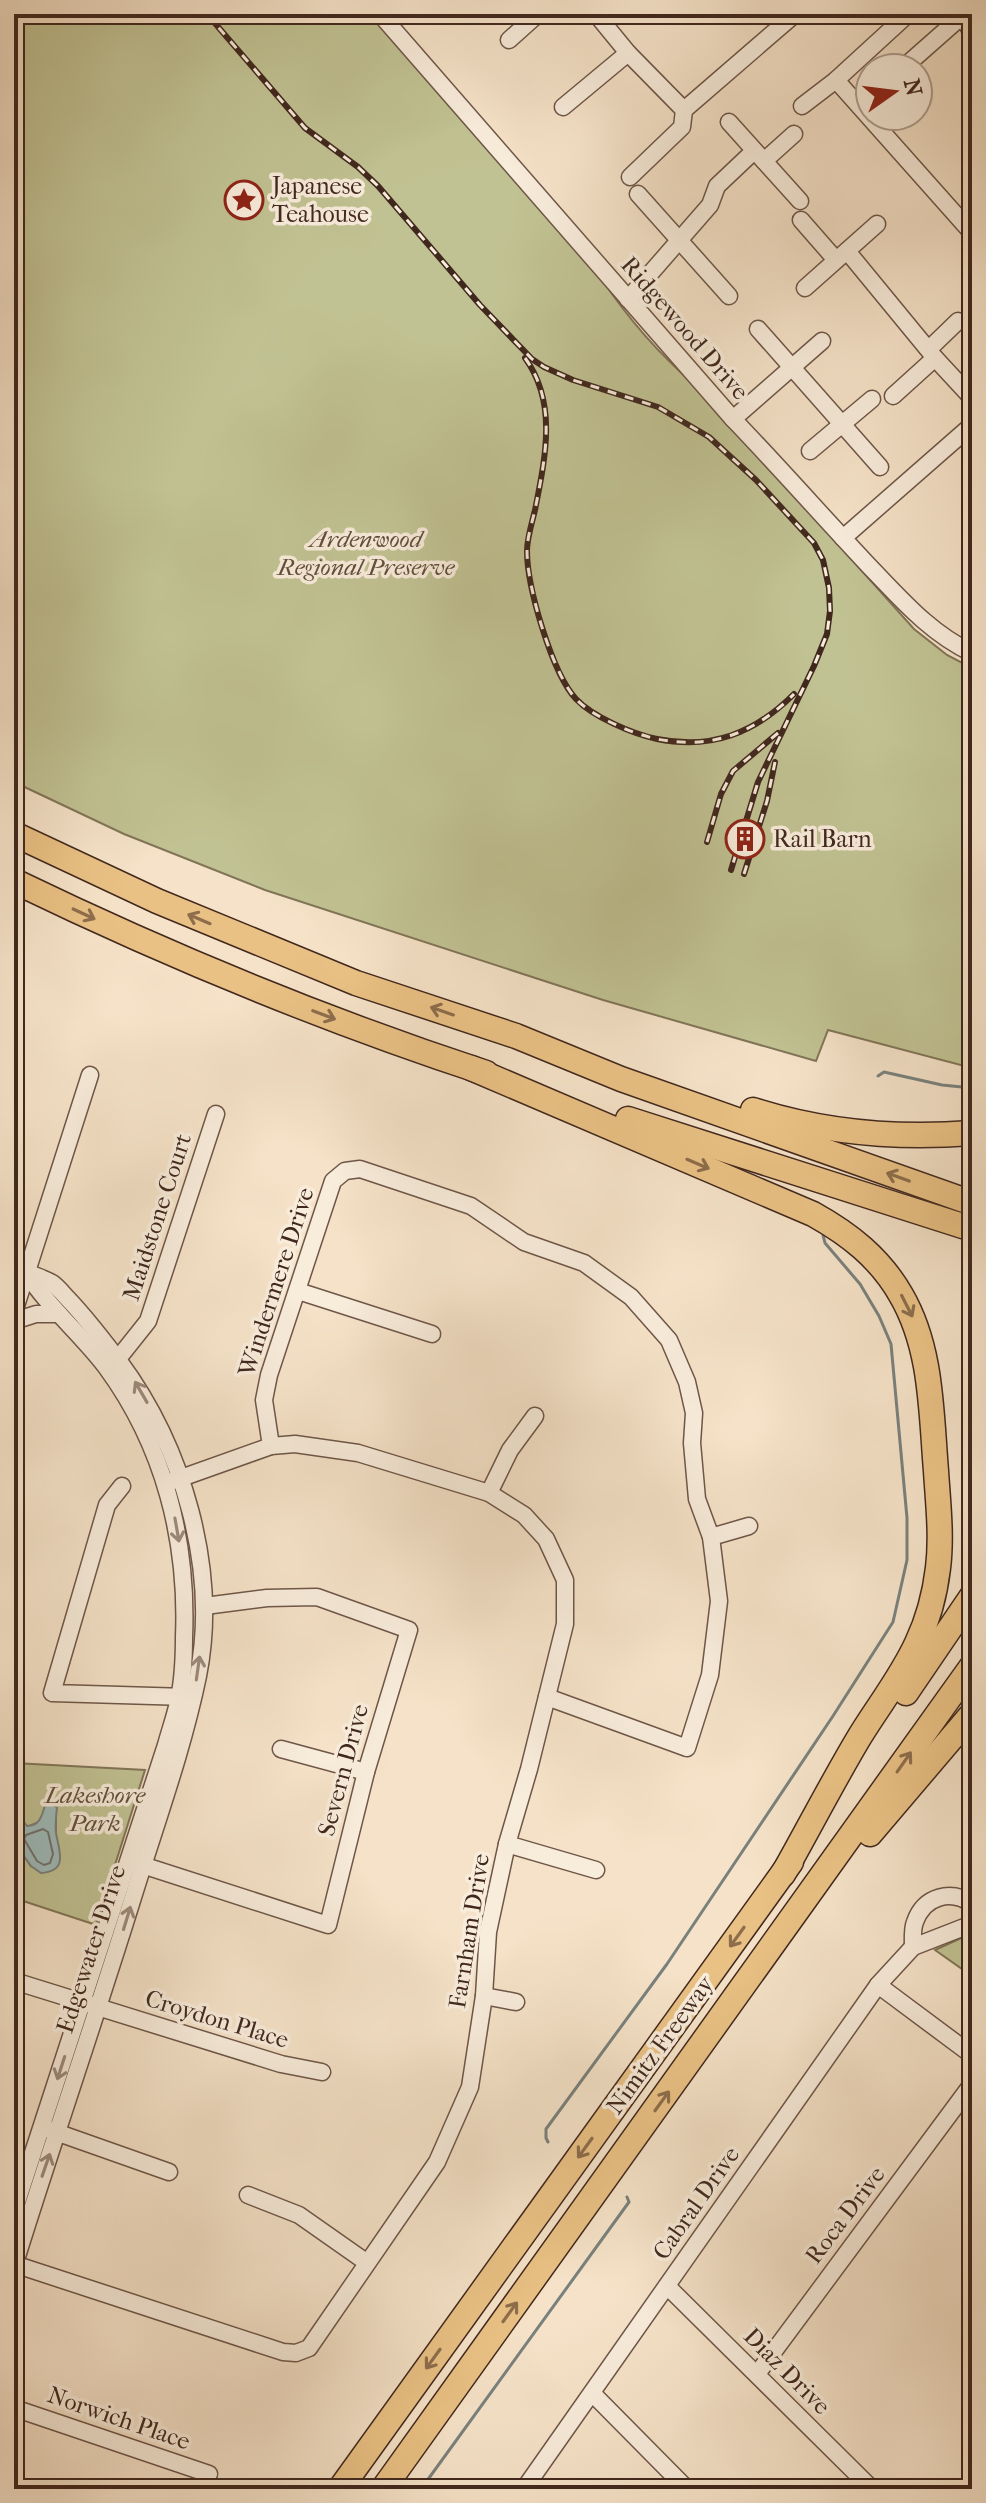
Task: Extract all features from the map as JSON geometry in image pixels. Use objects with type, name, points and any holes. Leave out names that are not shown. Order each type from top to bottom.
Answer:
[{"type":"highway","points":[[14,834],[157,901],[356,983],[516,1036],[621,1079],[972,1203]]},
{"type":"highway","points":[[14,881],[137,939],[342,1023],[471,1068],[971,1229]]},
{"type":"highway","points":[[516,1036],[568,1048],[767,1114],[815,1126],[870,1134],[972,1133]]},
{"type":"highway","points":[[471,1068],[789,1202],[826,1221],[860,1245],[881,1266],[915,1321],[929,1387],[940,1528],[938,1566],[931,1605],[918,1643],[860,1736],[783,1874]]},
{"type":"highway","name":"Nimitz Freeway","points":[[340,2489],[783,1874],[972,1596]]},
{"type":"highway","name":"Nimitz Freeway","points":[[383,2489],[972,1666]]},
{"type":"highway","points":[[762,1963],[784,1951],[866,1839],[972,1714]]},
{"type":"street","name":"Ridgewood Drive","points":[[380,14],[733,419],[843,538],[922,621],[953,644],[972,653]]},
{"type":"street","points":[[509,40],[538,14]]},
{"type":"street","points":[[596,14],[628,53],[684,110]]},
{"type":"street","points":[[630,177],[682,127],[684,110],[795,14]]},
{"type":"street","points":[[802,106],[836,80],[908,14]]},
{"type":"street","points":[[921,52],[961,15],[972,33]]},
{"type":"street","points":[[563,107],[628,53]]},
{"type":"street","points":[[836,80],[854,94]]},
{"type":"street","points":[[729,122],[800,201]]},
{"type":"street","points":[[889,132],[972,233]]},
{"type":"street","points":[[628,299],[710,205],[717,186],[794,134]]},
{"type":"street","points":[[638,194],[729,296]]},
{"type":"street","points":[[801,220],[841,255],[972,398]]},
{"type":"street","points":[[805,288],[877,224]]},
{"type":"street","points":[[893,396],[958,321]]},
{"type":"street","points":[[758,329],[880,467]]},
{"type":"street","points":[[733,419],[822,341]]},
{"type":"street","points":[[810,451],[872,399]]},
{"type":"street","points":[[843,538],[972,425]]},
{"type":"street","points":[[14,1312],[20,1270],[90,1075]]},
{"type":"street","name":"Maidstone Court","points":[[113,1364],[148,1321],[216,1114]]},
{"type":"street","name":"Windermere Drive","points":[[271,1446],[264,1400],[269,1375],[333,1181],[338,1175],[360,1169],[471,1206],[524,1242],[584,1263],[631,1297],[669,1340],[687,1382],[694,1413],[692,1443],[697,1499],[711,1537],[719,1601],[710,1675],[687,1748],[547,1697]]},
{"type":"street","name":"Edgewater Drive","points":[[20,1270],[86,1342],[133,1379],[153,1414],[173,1480],[193,1527],[205,1606],[199,1673],[186,1696]]},
{"type":"street","name":"Edgewater Drive","points":[[20,1270],[53,1284],[103,1337],[113,1364]]},
{"type":"street","points":[[298,1291],[432,1334]]},
{"type":"street","points":[[14,1321],[36,1314],[59,1314]]},
{"type":"street","points":[[489,1493],[510,1450],[535,1416]]},
{"type":"street","name":"Farnham Drive","points":[[14,2265],[283,2352],[296,2353],[309,2348],[437,2162],[470,2087],[484,1996],[488,1932],[507,1844],[565,1624],[565,1580],[546,1539],[524,1515],[489,1493],[358,1453],[295,1444],[271,1446],[173,1480]]},
{"type":"street","name":"Edgewater Drive","points":[[14,2265],[82,2002],[177,1761],[186,1696],[185,1604],[173,1480]]},
{"type":"street","points":[[122,1486],[107,1505],[52,1693],[186,1696]]},
{"type":"street","points":[[711,1537],[749,1526]]},
{"type":"street","name":"Severn Drive","points":[[136,1863],[328,1925],[366,1772],[409,1630],[317,1597],[267,1598],[205,1606]]},
{"type":"street","points":[[281,1749],[366,1772]]},
{"type":"street","points":[[507,1844],[596,1870]]},
{"type":"street","name":"Edgewater Drive","points":[[14,2211],[99,2007],[136,1863]]},
{"type":"street","points":[[913,1947],[914,1924],[922,1906],[935,1898],[952,1894],[972,1904]]},
{"type":"street","name":"Cabral Drive","points":[[524,2489],[878,1985],[913,1947],[972,1924]]},
{"type":"street","name":"Croydon Place","points":[[14,1981],[281,2064],[322,2072]]},
{"type":"street","points":[[878,1985],[972,2055]]},
{"type":"street","points":[[484,1996],[516,2002]]},
{"type":"street","name":"Roca Drive","points":[[757,2374],[972,2084]]},
{"type":"street","points":[[49,2129],[169,2172]]},
{"type":"street","points":[[248,2195],[299,2215],[366,2262]]},
{"type":"street","name":"Diaz Drive","points":[[667,2286],[872,2489]]},
{"type":"street","points":[[592,2393],[687,2489]]},
{"type":"street","name":"Norwich Place","points":[[14,2408],[209,2474]]},
{"type":"green space","name":"Ardenwood Regional Preserve","points":[[14,14],[371,14],[600,277],[645,336],[698,388],[914,629],[947,655],[972,668],[972,1068],[828,1030],[816,1061],[603,1000],[265,890],[124,834],[14,782]]},
{"type":"green space","name":"Lakeshore Park","points":[[14,1763],[145,1770],[96,1925],[14,1898],[14,1842],[31,1866],[56,1836],[56,1821],[39,1822],[27,1827],[14,1810]]},
{"type":"green space","points":[[972,1933],[972,1976],[935,1950]]},
{"type":"water","points":[[46,1802],[57,1807],[60,1859],[56,1868],[41,1873],[31,1866],[14,1842],[14,1810],[27,1826],[32,1825],[40,1818]]},
{"type":"waterway","points":[[878,1076],[884,1072],[942,1085],[972,1088]]},
{"type":"waterway","points":[[548,2142],[546,2129],[667,1964],[893,1622],[907,1560],[907,1518],[891,1344],[860,1284],[825,1243],[823,1235]]},
{"type":"waterway","points":[[421,2489],[629,2202],[627,2197]]},
{"type":"railway","points":[[207,14],[305,128],[358,167],[378,186],[480,305],[532,359],[573,380],[658,407],[709,437],[756,480],[814,543],[823,560],[829,588],[827,634],[758,782],[731,870]]},
{"type":"railway","points":[[525,358],[542,394],[546,432],[542,471],[528,541],[528,567],[542,629],[558,670],[576,699],[603,718],[637,733],[657,739],[696,742],[714,740],[748,728],[794,694]]},
{"type":"railway","points":[[707,842],[721,794],[733,771],[778,733]]},
{"type":"railway","points":[[744,874],[767,801],[775,762]]},
{"type":"place","name":"Japanese Teahouse","points":[[244,200]]},
{"type":"place","name":"Rail Barn","points":[[745,839]]}]
